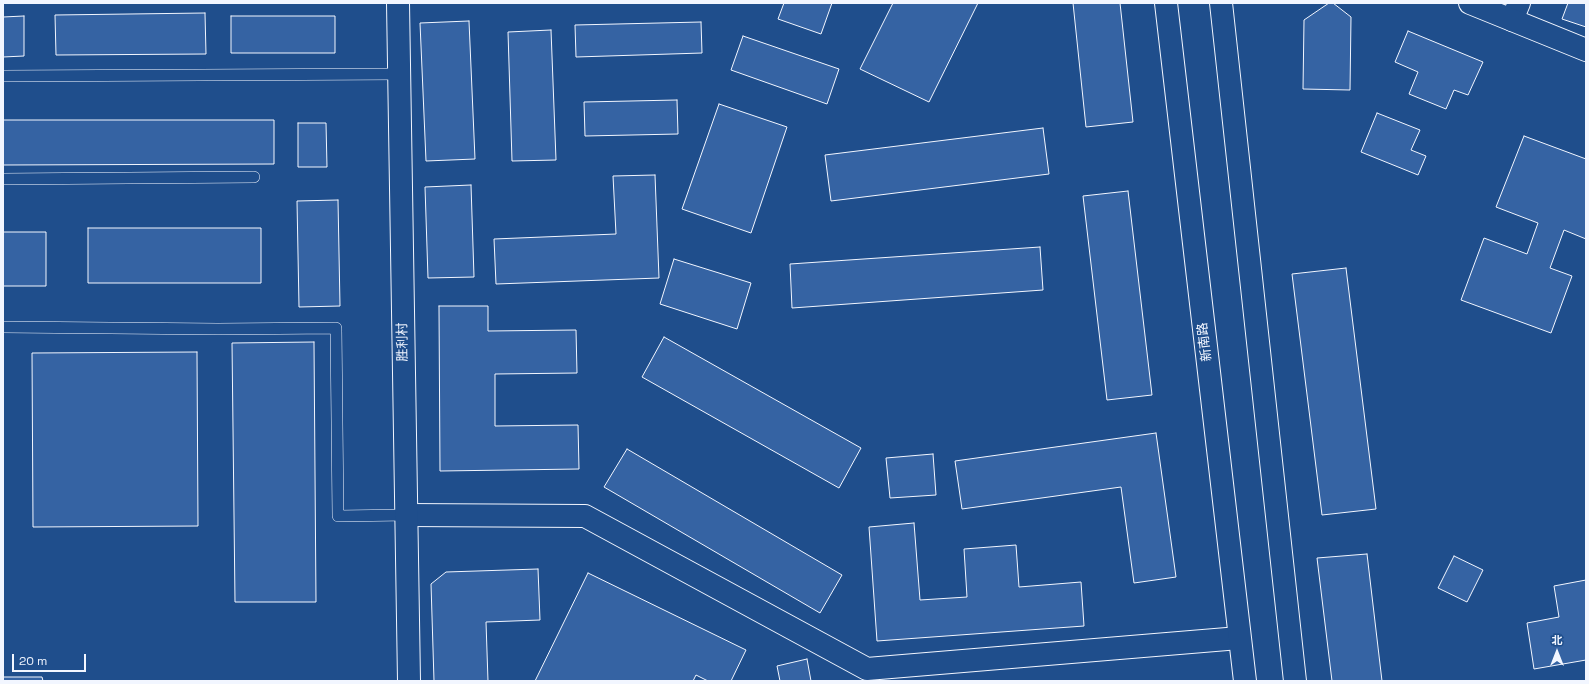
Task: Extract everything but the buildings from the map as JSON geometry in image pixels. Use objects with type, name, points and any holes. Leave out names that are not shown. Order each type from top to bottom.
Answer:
[{"type":"street","name":"胜利村","points":[[398,3],[409,681]]},
{"type":"street","name":"新南路","points":[[1166,3],[1245,681]]},
{"type":"street","points":[[1221,3],[1295,681]]},
{"type":"street","points":[[1470,3],[1516,11],[1586,50]]},
{"type":"street","points":[[406,515],[585,516],[867,669],[1239,638]]},
{"type":"lane","points":[[3,76],[399,74]]},
{"type":"lane","points":[[3,179],[254,177]]},
{"type":"lane","points":[[3,327],[218,329],[336,328],[338,516],[406,515]]}]
